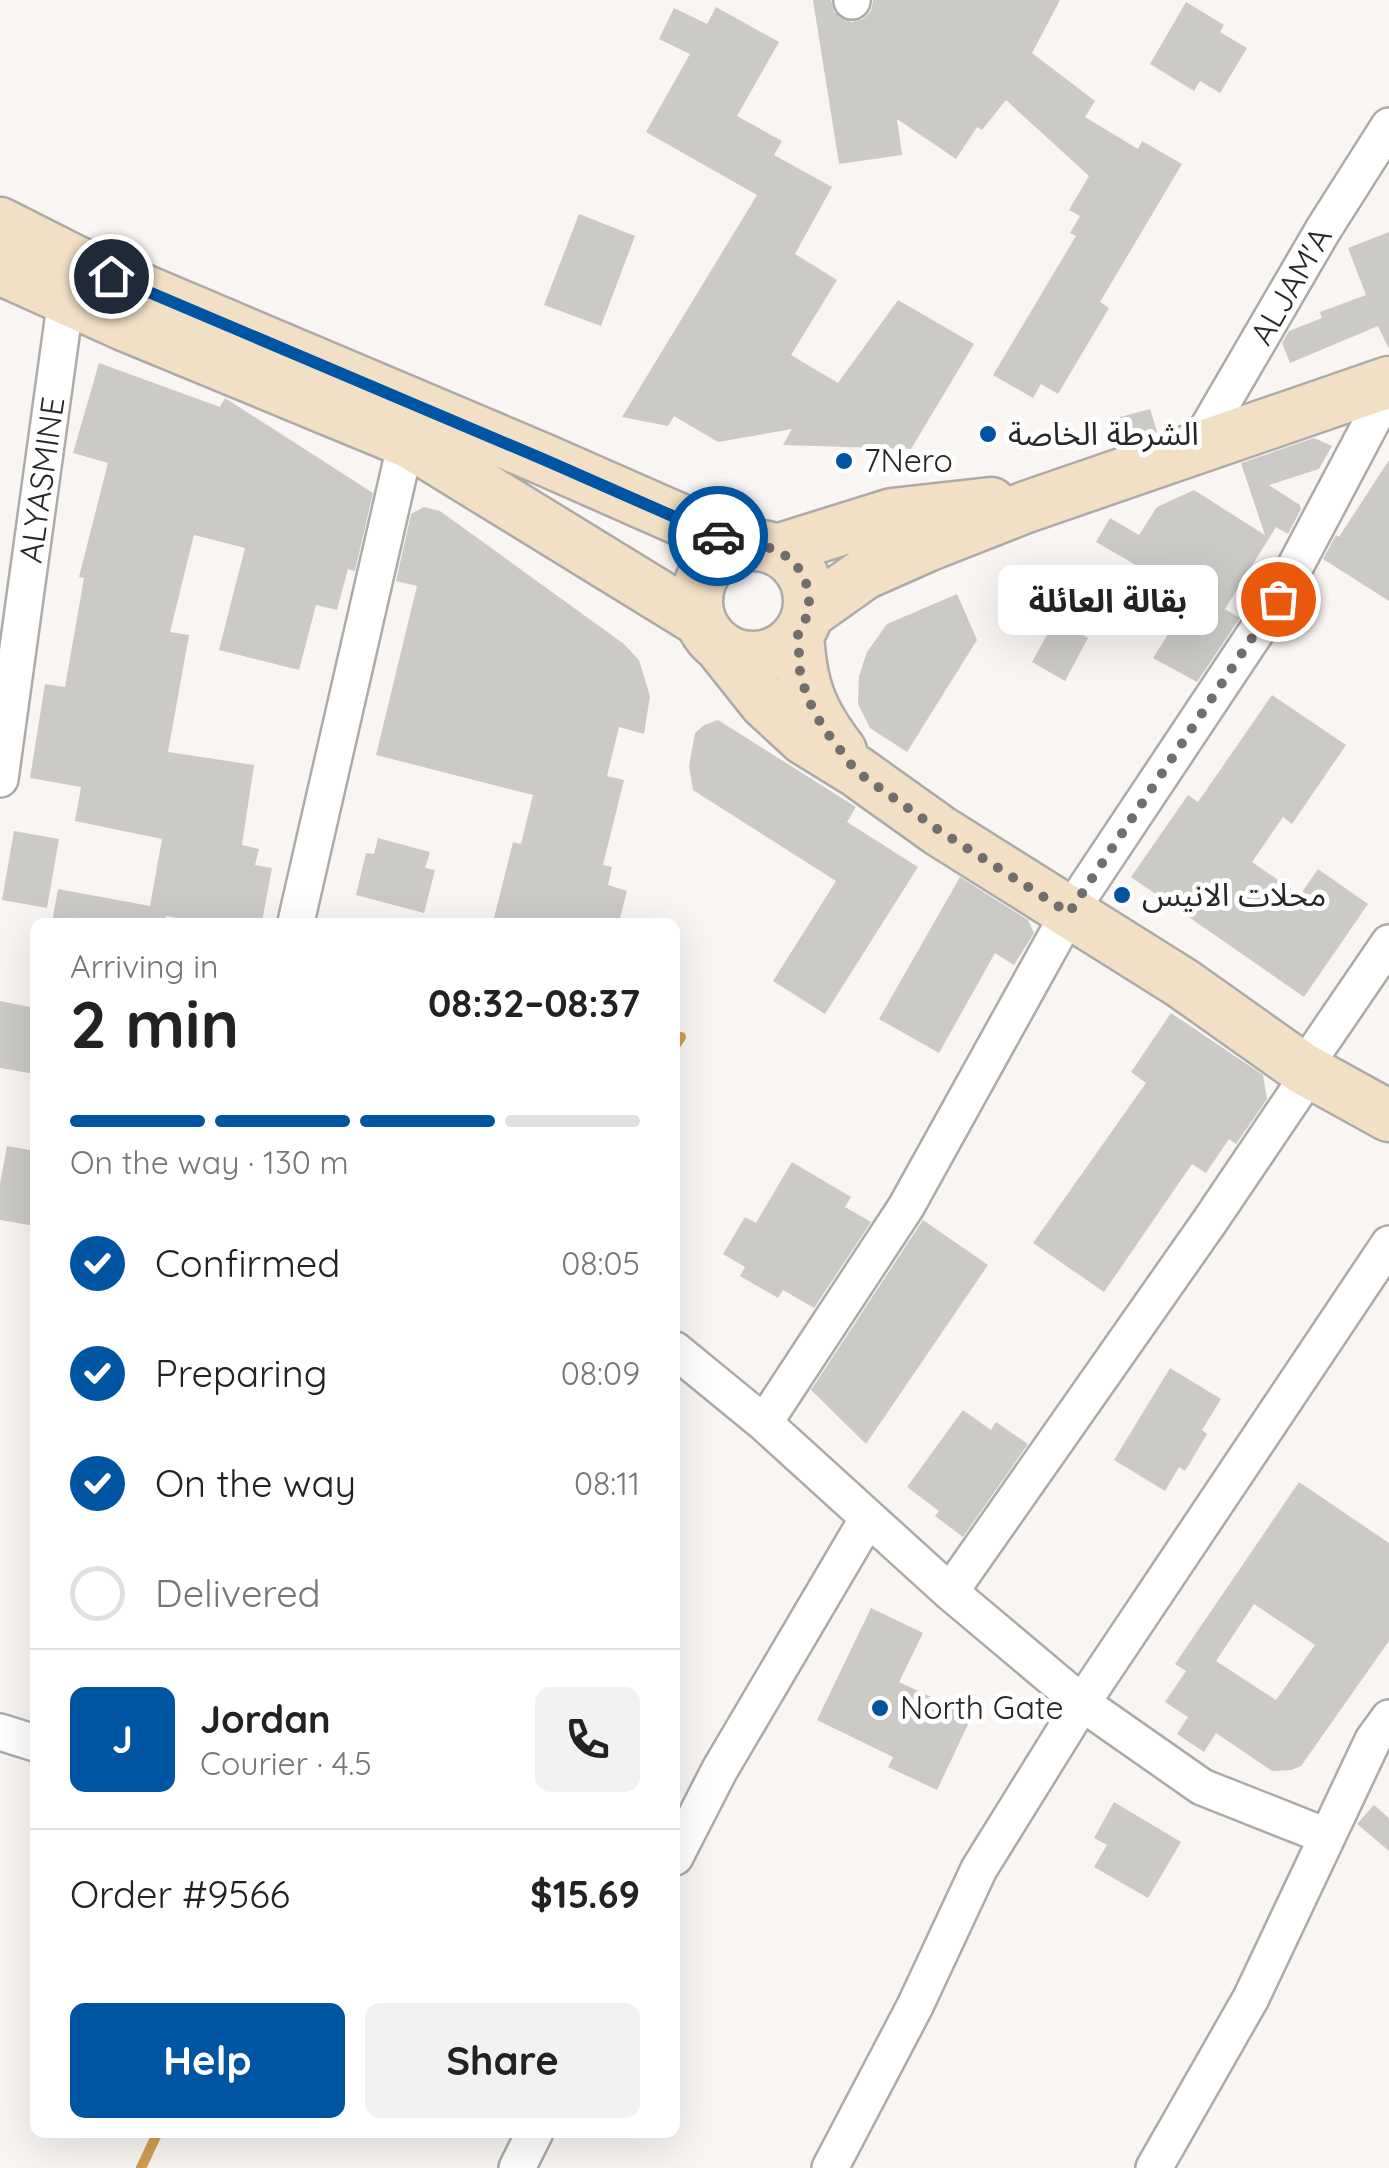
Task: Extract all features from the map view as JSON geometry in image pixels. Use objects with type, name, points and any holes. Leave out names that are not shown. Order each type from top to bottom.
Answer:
[{"type":"main road","points":[[0,223],[93,268],[793,561],[804,576],[809,594],[800,672],[807,697],[822,726],[856,771]]},
{"type":"main road","points":[[0,269],[406,442],[478,482],[739,656],[758,658],[776,654],[791,644],[804,623],[864,574],[1026,508],[1389,386]]},
{"type":"main road","points":[[1026,508],[986,502],[892,514],[722,554],[699,583],[696,602],[711,635],[778,715],[804,739],[1069,913],[1314,1060],[1389,1116]]},
{"type":"main road","points":[[1314,1060],[1389,1083]]},
{"type":"street","name":"ALJAM'A","points":[[1196,448],[1323,230],[1389,126]]},
{"type":"street","name":"ALYASMINE","points":[[0,779],[66,299]]},
{"type":"street","points":[[764,1422],[906,1207],[1069,913],[1278,599],[1389,386]]},
{"type":"street","points":[[297,918],[406,442]]},
{"type":"street","points":[[950,1592],[1210,1222],[1389,942]]},
{"type":"street","points":[[830,2168],[915,2006],[979,1869],[1082,1703],[1389,1244]]},
{"type":"street","points":[[680,1354],[764,1422],[950,1592],[1082,1703],[1202,1787],[1326,1836]]},
{"type":"street","points":[[680,1848],[719,1771],[868,1518]]},
{"type":"street","points":[[1154,2168],[1252,1998],[1326,1836],[1373,1740],[1389,1718]]},
{"type":"street","points":[[0,1732],[30,1741]]},
{"type":"street","points":[[516,2168],[532,2138]]},
{"type":"building","points":[[813,0],[831,0],[834,12],[851,22],[863,19],[871,11],[873,0],[1060,0],[1032,53],[1095,101],[1085,117],[1138,149],[1142,141],[1182,164],[1100,302],[1109,308],[1058,394],[1041,384],[1033,398],[993,375],[1076,236],[1070,233],[1080,216],[1069,210],[1089,176],[1006,100],[982,130],[977,127],[956,159],[897,119],[902,155],[839,164]]},
{"type":"building","points":[[1186,2],[1224,25],[1220,32],[1247,48],[1220,93],[1200,81],[1194,91],[1150,64]]},
{"type":"building","points":[[716,7],[779,42],[737,116],[782,141],[774,155],[832,187],[795,254],[837,280],[791,355],[838,383],[898,300],[974,344],[911,449],[783,445],[792,429],[718,442],[674,416],[668,426],[622,417],[757,195],[646,132],[690,54],[659,39],[674,8],[707,24]]},
{"type":"building","points":[[579,214],[635,236],[601,326],[544,305]]},
{"type":"building","points":[[1389,232],[1389,349],[1378,326],[1290,363],[1282,343],[1289,331],[1322,318],[1320,312],[1366,295],[1348,248]]},
{"type":"building","points":[[99,363],[220,407],[225,398],[373,493],[355,571],[348,569],[337,610],[316,605],[299,670],[219,650],[245,548],[194,535],[170,632],[189,635],[168,752],[254,765],[242,845],[259,849],[255,865],[272,868],[263,918],[53,918],[58,889],[150,906],[162,839],[75,821],[81,787],[30,778],[45,684],[65,687],[84,578],[79,577],[108,463],[73,453]]},
{"type":"building","points":[[1150,409],[1157,432],[1116,445],[1109,420]]},
{"type":"building","points":[[1314,438],[1332,446],[1319,469],[1269,485],[1301,509],[1288,534],[1276,527],[1225,609],[1240,618],[1197,682],[1153,658],[1177,620],[1128,589],[1141,568],[1096,542],[1110,518],[1139,535],[1157,507],[1194,490],[1265,535],[1241,463]]},
{"type":"building","points":[[1389,460],[1389,601],[1323,559]]},
{"type":"building","points":[[424,507],[440,511],[624,644],[639,660],[650,696],[644,734],[619,727],[607,776],[624,780],[603,865],[612,867],[608,885],[627,891],[620,918],[494,918],[513,842],[521,844],[533,795],[376,755],[417,586],[396,581],[411,514]]},
{"type":"building","points":[[957,594],[977,640],[907,752],[870,728],[858,704],[859,676],[867,652],[887,624]]},
{"type":"building","points":[[1056,619],[1088,638],[1065,681],[1032,662]]},
{"type":"building","points":[[1272,695],[1346,745],[1292,824],[1283,817],[1252,862],[1300,895],[1318,869],[1368,904],[1304,997],[1131,877],[1188,795],[1198,802]]},
{"type":"building","points":[[718,720],[856,807],[847,822],[918,867],[825,1014],[773,981],[836,881],[693,790],[689,766],[695,733]]},
{"type":"building","points":[[14,831],[59,839],[47,908],[2,900]]},
{"type":"building","points":[[378,838],[430,852],[425,868],[435,870],[424,913],[356,895],[366,853],[374,854]]},
{"type":"building","points":[[960,877],[1028,920],[1034,933],[1014,965],[995,953],[939,1053],[879,1019]]},
{"type":"building","points":[[0,1001],[30,1007],[30,1073],[0,1068]]},
{"type":"building","points":[[1171,1013],[1263,1075],[1267,1099],[1236,1144],[1229,1139],[1206,1173],[1192,1164],[1104,1292],[1033,1243],[1146,1083],[1131,1072]]},
{"type":"building","points":[[7,1146],[30,1150],[30,1225],[0,1220],[0,1184]]},
{"type":"building","points":[[792,1162],[851,1197],[845,1207],[871,1222],[814,1308],[783,1290],[778,1298],[740,1276],[745,1267],[723,1254],[745,1217],[756,1223]]},
{"type":"building","points":[[923,1220],[988,1265],[866,1444],[811,1390]]},
{"type":"building","points":[[1170,1368],[1221,1399],[1202,1430],[1207,1434],[1185,1471],[1179,1467],[1165,1491],[1114,1460]]},
{"type":"building","points":[[963,1410],[991,1430],[996,1422],[1028,1444],[963,1537],[935,1516],[939,1511],[907,1487]]},
{"type":"building","points":[[1299,1482],[1389,1543],[1389,1641],[1301,1766],[1272,1771],[1216,1733],[1204,1752],[1177,1734],[1188,1717],[1165,1702],[1186,1671],[1175,1664]],"holes":[[[1254,1604],[1315,1645],[1276,1700],[1216,1661]]]},
{"type":"building","points":[[871,1608],[923,1633],[899,1682],[972,1716],[937,1790],[888,1767],[893,1757],[817,1720]]},
{"type":"building","points":[[1114,1802],[1181,1842],[1148,1898],[1094,1867],[1107,1845],[1094,1838]]},
{"type":"building","points":[[1374,1805],[1389,1818],[1389,1851],[1357,1824]]},
{"type":"waterway","points":[[141,2168],[155,2138]]},
{"type":"way so far","points":[[718,536],[740,546],[759,545],[777,550],[793,561],[804,576],[809,612],[798,634],[800,672],[822,726],[856,771],[940,831],[1069,913],[1278,599]]},
{"type":"place","name":"الشرطة الخاصة","points":[[988,434]]},
{"type":"place","name":"7Nero","points":[[844,461]]},
{"type":"place","name":"بقالة العائلة","points":[[1278,599]]},
{"type":"place","name":"محلات الانيس","points":[[1122,895]]},
{"type":"place","name":"North Gate","points":[[880,1708]]},
{"type":"route","points":[[111,276],[718,536]]}]
